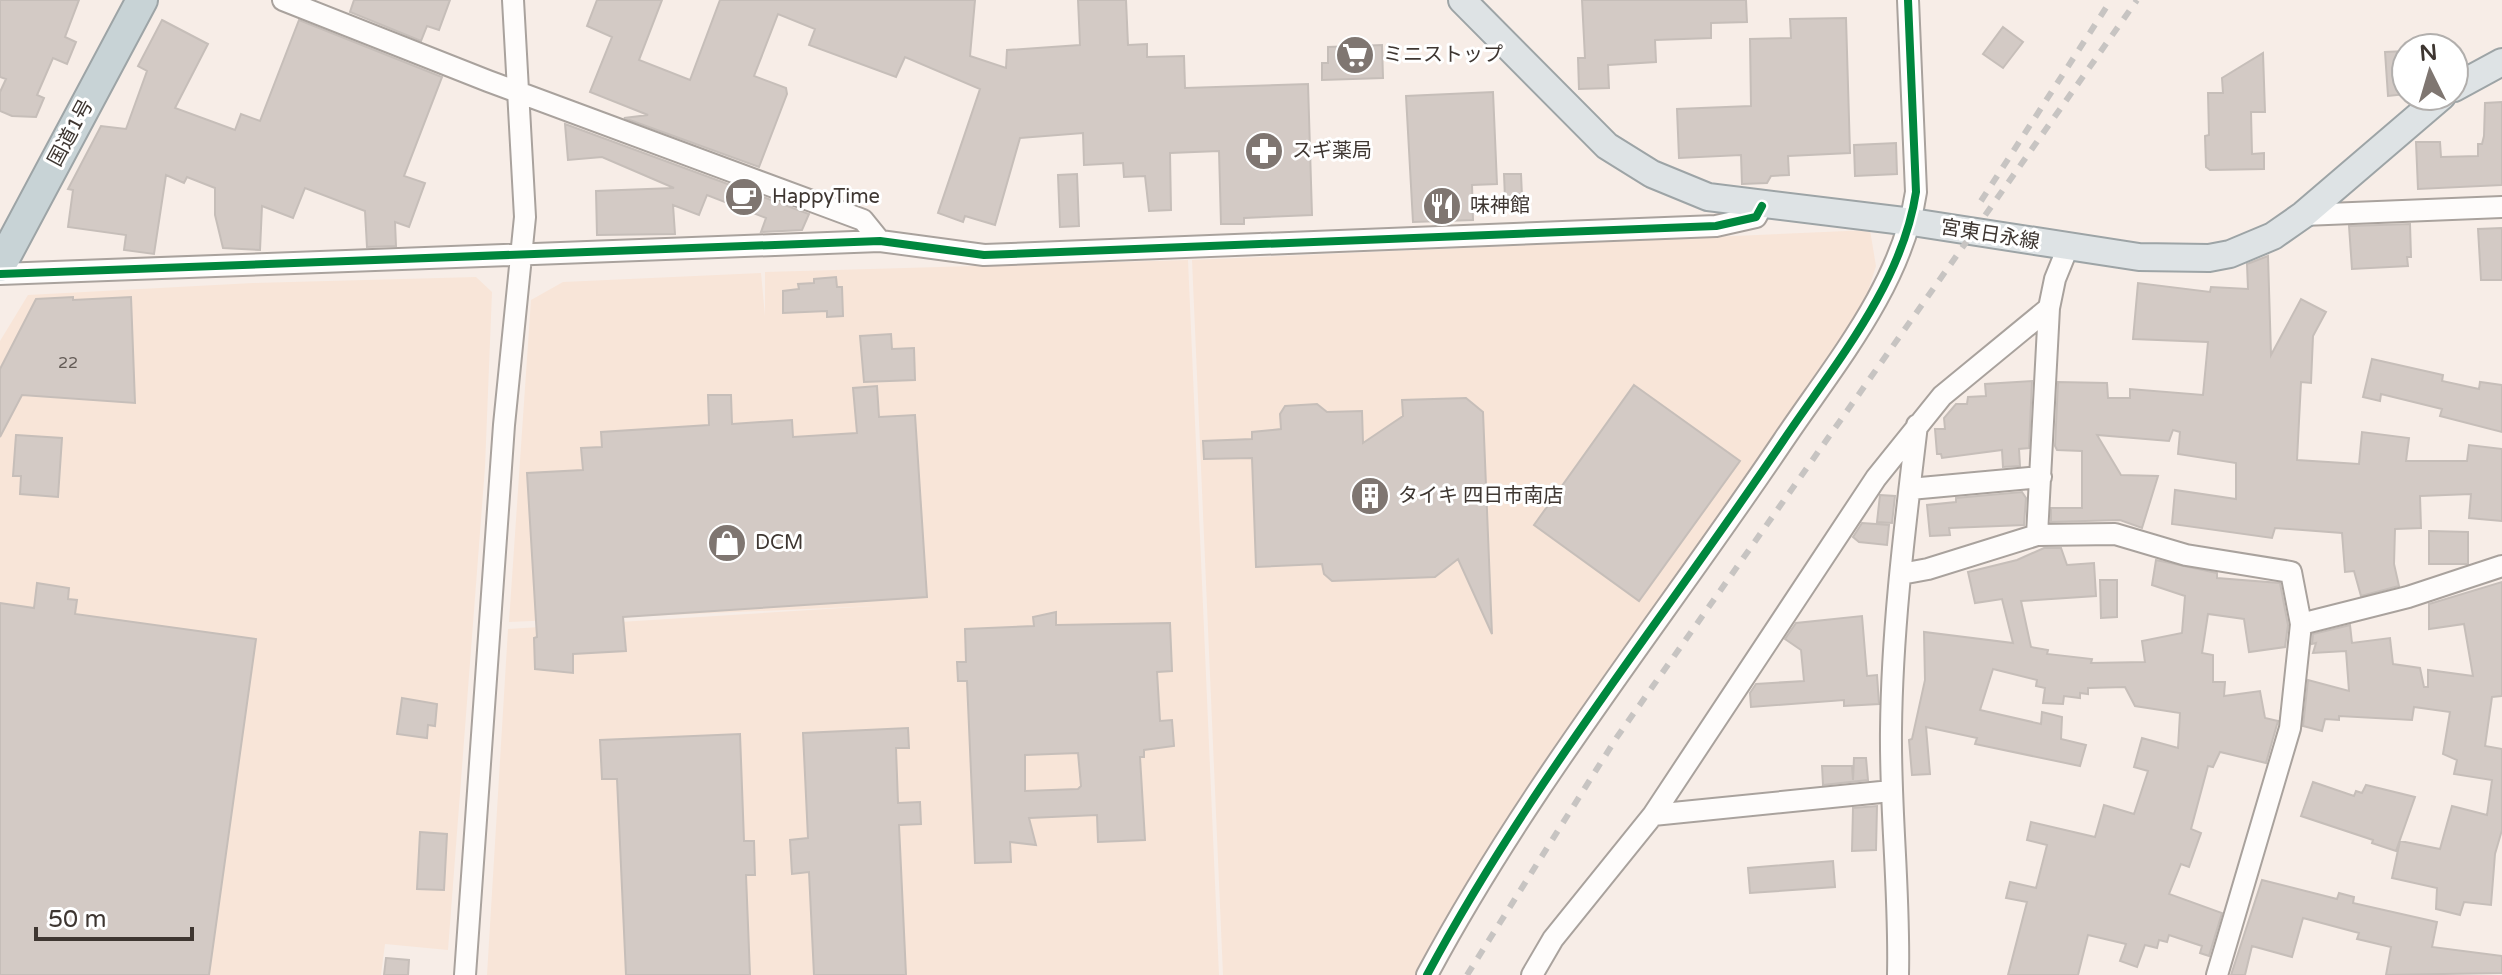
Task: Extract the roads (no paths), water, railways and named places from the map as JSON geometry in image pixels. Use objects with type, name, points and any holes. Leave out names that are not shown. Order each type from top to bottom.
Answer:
[{"type":"highway","name":"国道1号","points":[[0,266],[142,0]]},
{"type":"main road","name":"宮東日永線","points":[[1462,0],[1607,146],[1652,174],[1708,197],[1912,222],[2139,257],[2209,258],[2253,245],[2303,215],[2423,112]]},
{"type":"main road","points":[[2470,79],[2502,62]]},
{"type":"street","points":[[283,0],[863,220],[880,241]]},
{"type":"street","points":[[465,975],[519,254],[525,217],[513,0]]},
{"type":"street","points":[[1427,975],[1522,814],[1730,520],[1876,302],[1912,222],[1916,192],[1908,0]]},
{"type":"street","points":[[0,274],[880,241],[984,255],[1716,226],[1756,217],[1762,206]]},
{"type":"street","points":[[2303,215],[2502,207]]},
{"type":"street","points":[[2037,535],[2049,308],[2055,279],[2068,247]]},
{"type":"street","points":[[1532,975],[1553,939],[1653,815],[1876,478],[1917,425],[1967,373],[2049,308]]},
{"type":"street","points":[[1898,975],[1900,915],[1891,791],[1895,631],[1917,425]]},
{"type":"street","points":[[1910,489],[2041,477]]},
{"type":"street","points":[[1901,574],[1928,569],[2037,535],[2115,534],[2186,555],[2291,572],[2301,624],[2290,728],[2217,975]]},
{"type":"street","points":[[2301,624],[2408,597],[2502,566]]},
{"type":"street","points":[[1653,815],[1891,791]]},
{"type":"railway","points":[[1981,201],[2111,0]]},
{"type":"railway","points":[[1467,975],[1617,737],[2137,0]]},
{"type":"place","name":"ミニストップ","points":[[1355,55]]},
{"type":"place","name":"スギ薬局","points":[[1264,151]]},
{"type":"place","name":"HappyTime","points":[[744,197]]},
{"type":"place","name":"味神館","points":[[1442,206]]},
{"type":"place","name":"タイキ 四日市南店","points":[[1370,496]]},
{"type":"place","name":"DCM","points":[[727,543]]}]
